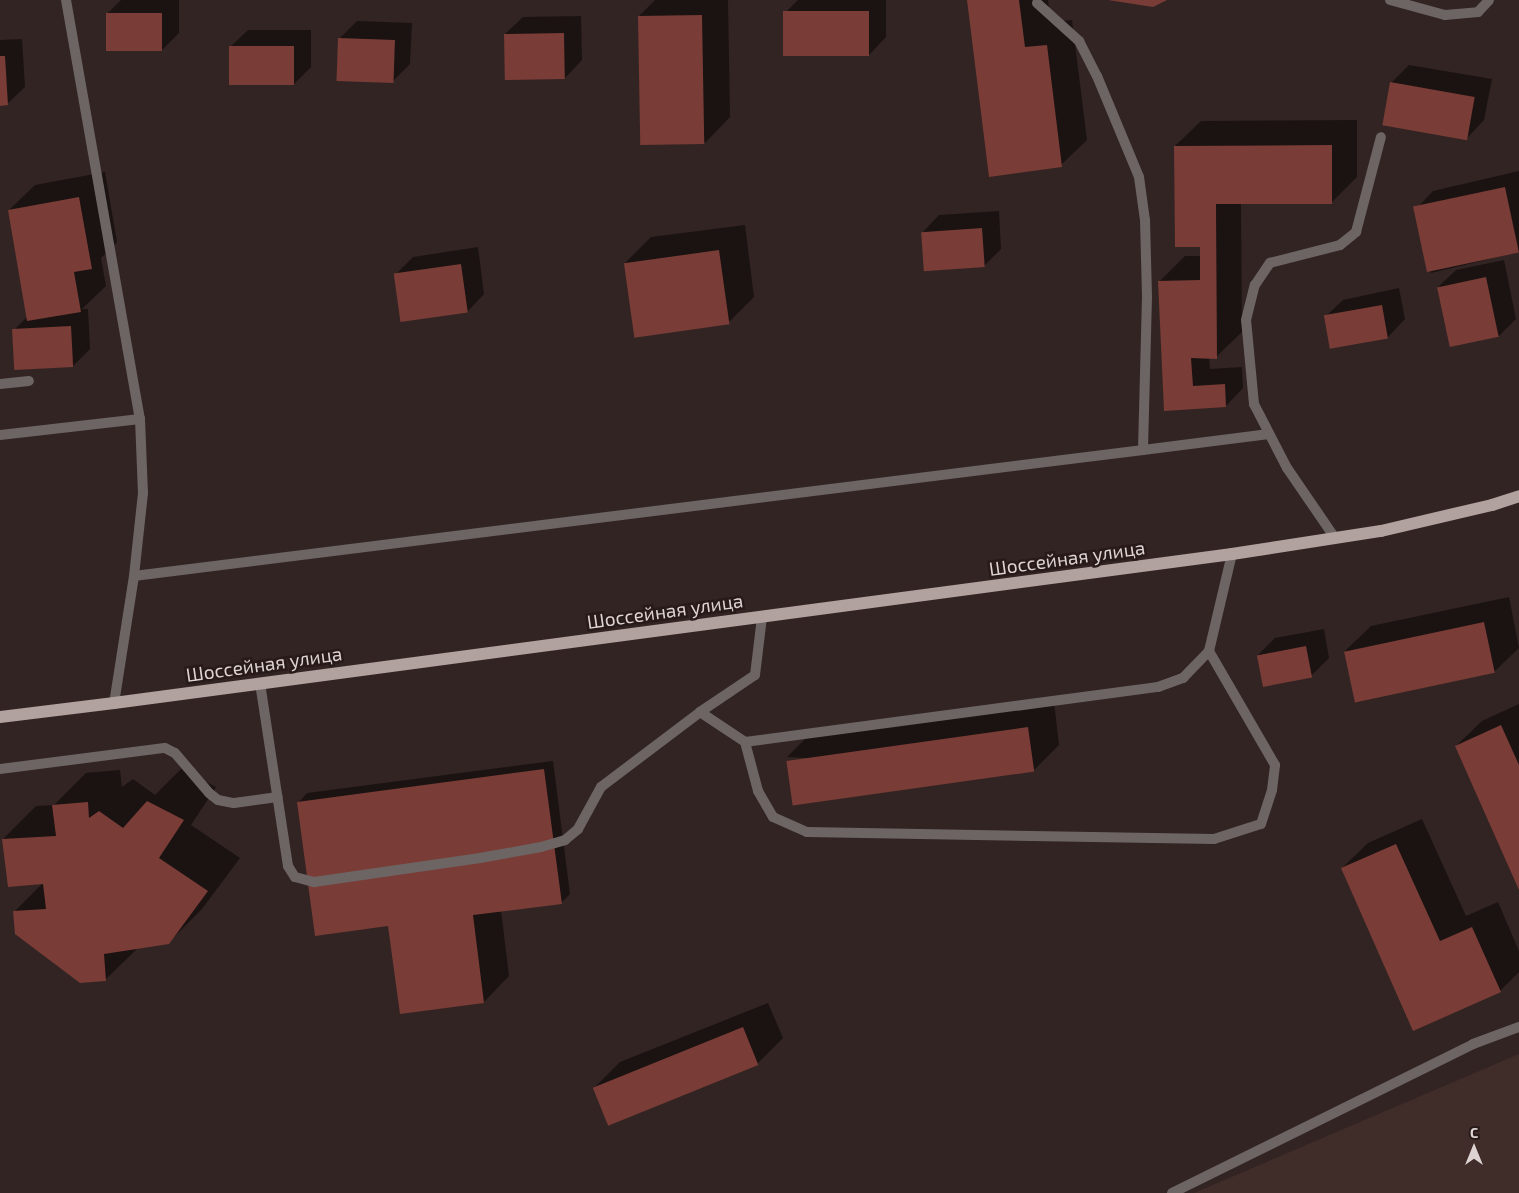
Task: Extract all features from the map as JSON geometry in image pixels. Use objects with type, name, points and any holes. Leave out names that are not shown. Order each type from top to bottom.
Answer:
[{"type":"main road","name":"Шоссейная улица","points":[[0,716],[114,703],[1232,554],[1381,531],[1492,505],[1519,496]]},
{"type":"street","points":[[66,0],[140,419],[142,493],[134,576],[114,703]]},
{"type":"street","points":[[1390,0],[1445,15],[1478,12],[1489,0]]},
{"type":"street","points":[[1037,3],[1079,41],[1097,76],[1139,177],[1145,220],[1147,297],[1143,450]]},
{"type":"street","points":[[1335,538],[1287,468],[1254,404],[1246,320],[1255,286],[1270,263],[1340,245],[1356,232],[1381,137]]},
{"type":"street","points":[[0,384],[29,380]]},
{"type":"street","points":[[0,436],[140,419]]},
{"type":"street","points":[[134,576],[1270,434]]},
{"type":"street","points":[[700,712],[745,742],[1158,687],[1183,678],[1209,651],[1232,554]]},
{"type":"street","points":[[260,683],[288,866],[295,877],[314,882],[541,847],[565,840],[578,829],[601,787],[700,712],[755,675],[762,617]]},
{"type":"street","points":[[745,742],[758,791],[773,817],[807,832],[1214,838],[1261,824],[1272,790],[1274,765],[1209,651]]},
{"type":"street","points":[[0,769],[165,748],[175,753],[209,794],[218,800],[234,803],[278,797]]},
{"type":"street","points":[[1172,1193],[1473,1044],[1519,1027]]},
{"type":"shaded area","points":[[1519,1054],[1519,1193],[1194,1193]]},
{"type":"building","points":[[967,0],[1019,0],[1025,47],[1047,45],[1062,167],[989,177]]},
{"type":"building","points":[[1108,0],[1167,0],[1153,7]]},
{"type":"building","points":[[783,11],[869,11],[869,56],[783,56]]},
{"type":"building","points":[[106,13],[162,13],[162,51],[106,51]]},
{"type":"building","points":[[702,15],[704,144],[640,145],[638,16]]},
{"type":"building","points":[[564,33],[565,79],[505,80],[504,34]]},
{"type":"building","points":[[338,38],[395,40],[393,83],[336,81]]},
{"type":"building","points":[[229,46],[294,46],[294,85],[229,85]]},
{"type":"building","points":[[0,56],[5,56],[8,105],[0,106]]},
{"type":"building","points":[[1390,82],[1475,97],[1467,140],[1382,125]]},
{"type":"building","points":[[1332,145],[1332,204],[1216,204],[1217,359],[1191,358],[1193,386],[1225,384],[1226,407],[1164,411],[1158,281],[1200,280],[1200,247],[1175,247],[1174,146]]},
{"type":"building","points":[[1505,187],[1519,253],[1427,272],[1413,207]]},
{"type":"building","points":[[79,197],[92,269],[74,272],[81,312],[27,321],[8,210]]},
{"type":"building","points":[[982,228],[985,267],[924,271],[921,232]]},
{"type":"building","points":[[719,250],[729,324],[634,338],[624,263]]},
{"type":"building","points":[[461,264],[468,313],[400,322],[394,273]]},
{"type":"building","points":[[1486,277],[1499,337],[1450,347],[1437,287]]},
{"type":"building","points":[[1382,305],[1388,338],[1330,349],[1324,315]]},
{"type":"building","points":[[71,326],[73,367],[14,370],[12,329]]},
{"type":"building","points":[[1484,622],[1495,673],[1355,703],[1344,652]]},
{"type":"building","points":[[1306,646],[1312,677],[1263,687],[1257,656]]},
{"type":"building","points":[[1501,725],[1519,765],[1519,890],[1455,746]]},
{"type":"building","points":[[1028,727],[1034,772],[793,806],[786,761]]},
{"type":"building","points":[[544,769],[562,904],[473,915],[484,1003],[400,1014],[388,926],[315,936],[297,802]]},
{"type":"building","points":[[147,801],[184,820],[159,858],[208,891],[169,944],[104,954],[106,981],[80,983],[15,934],[13,911],[46,909],[43,884],[8,887],[2,839],[56,836],[52,805],[88,802],[89,818],[99,811],[123,828]]},
{"type":"building","points":[[1396,844],[1440,941],[1472,927],[1501,992],[1413,1031],[1341,868]]},
{"type":"building","points":[[743,1027],[758,1065],[608,1126],[593,1088]]}]
